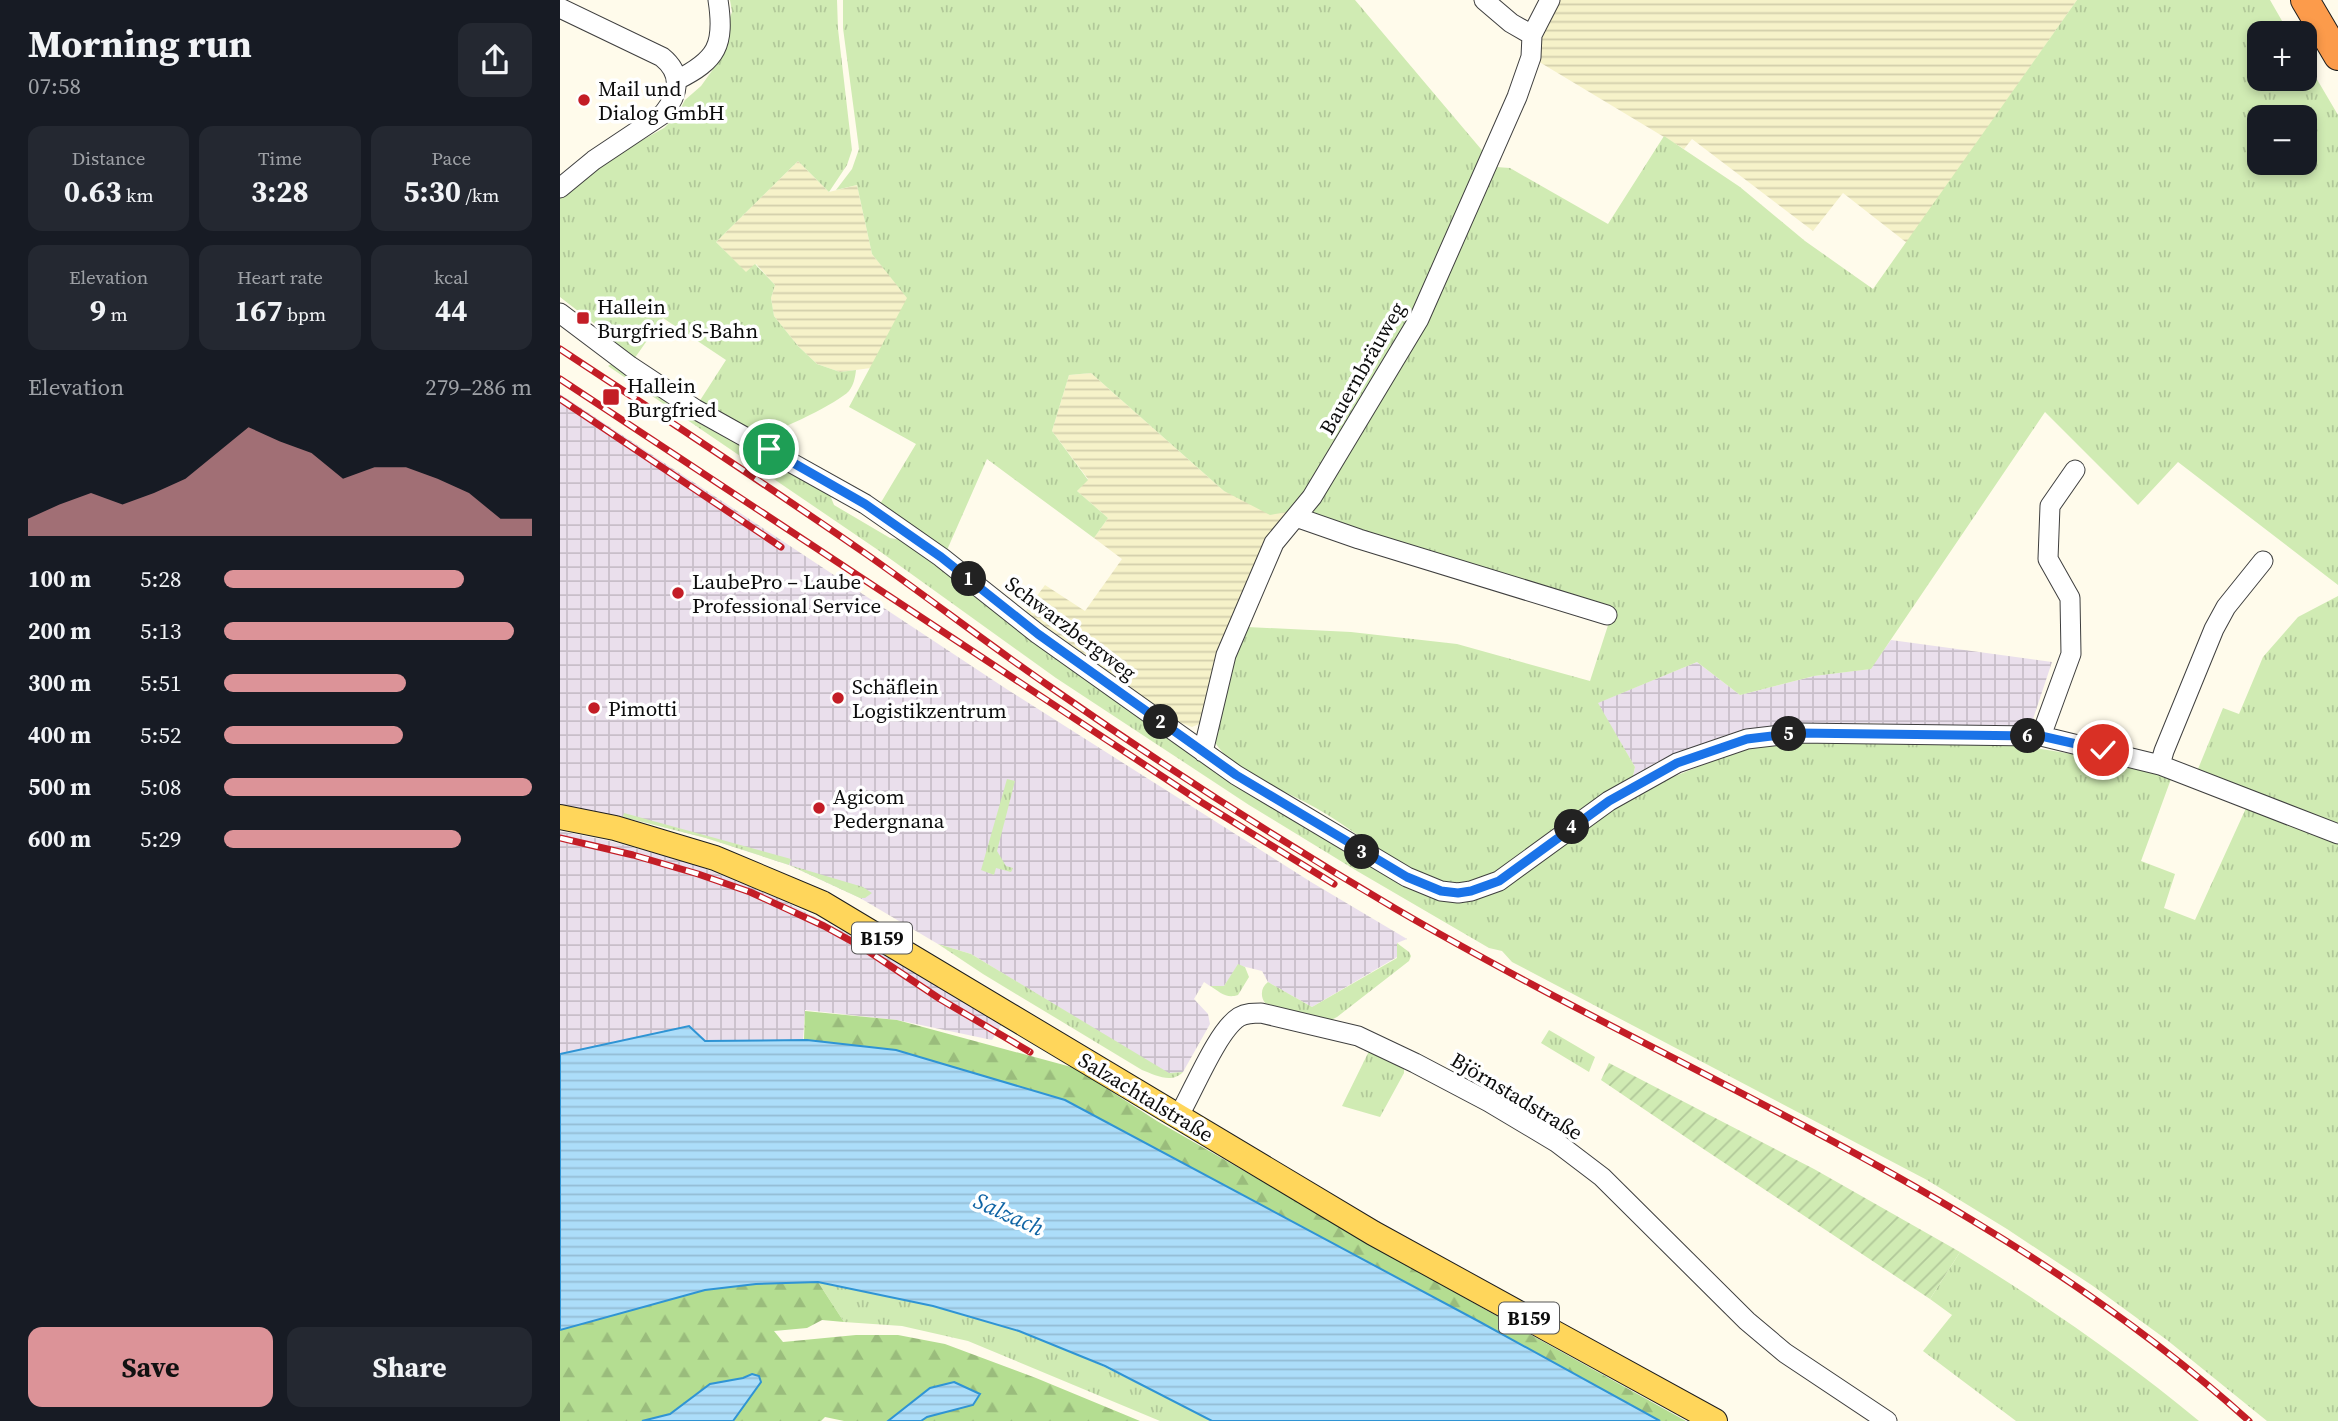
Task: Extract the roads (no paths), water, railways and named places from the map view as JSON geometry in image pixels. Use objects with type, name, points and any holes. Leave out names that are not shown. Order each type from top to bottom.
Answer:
[{"type":"highway","points":[[2305,0],[2338,56]]},
{"type":"main road","name":"Salzachtalstraße","points":[[560,817],[615,828],[715,858],[822,903],[1373,1233],[1715,1421]]},
{"type":"street","points":[[677,80],[703,65],[716,50],[721,31],[718,0]]},
{"type":"street","points":[[1484,0],[1511,23],[1532,35]]},
{"type":"street","name":"Bauernbräuweg","points":[[1203,752],[1226,655],[1274,543],[1312,497],[1419,319],[1517,97],[1531,57],[1532,35],[1550,0]]},
{"type":"street","points":[[560,8],[649,49],[670,64],[677,80],[671,104],[663,114],[594,160],[560,188]]},
{"type":"street","name":"Schwarzbergweg","points":[[560,313],[695,409],[865,504],[941,557],[1038,634],[1260,790],[1407,877],[1441,891],[1458,893],[1483,888],[1499,881],[1609,801],[1677,763],[1747,739],[1797,733],[2041,736],[2160,765],[2338,834]]},
{"type":"street","points":[[2041,736],[2071,654],[2070,598],[2048,559],[2050,506],[2075,470]]},
{"type":"street","points":[[1296,517],[1607,615]]},
{"type":"street","points":[[2160,765],[2214,629],[2226,607],[2263,561]]},
{"type":"street","name":"Björnstadstraße","points":[[1178,1117],[1225,1032],[1239,1017],[1261,1013],[1358,1037],[1489,1102],[1556,1142],[1602,1177],[1746,1321],[1785,1353],[1887,1421]]},
{"type":"water","name":"Salzach","points":[[689,1026],[705,1041],[807,1040],[896,1050],[1065,1100],[1660,1421],[1212,1421],[1105,1366],[1019,1331],[933,1306],[818,1282],[756,1284],[705,1290],[560,1330],[560,1054]]},
{"type":"water","points":[[752,1374],[759,1376],[761,1382],[733,1421],[642,1421],[670,1414],[710,1384]]},
{"type":"water","points":[[954,1382],[980,1394],[973,1405],[921,1421],[888,1421],[930,1388]]},
{"type":"railway","points":[[560,349],[892,572],[1091,715],[1264,829],[1396,909],[1505,970],[1836,1143],[1945,1204],[2051,1270],[2153,1341],[2249,1421]]},
{"type":"railway","points":[[560,379],[1201,802],[1334,884]]},
{"type":"railway","points":[[560,399],[781,547]]},
{"type":"railway","points":[[560,838],[633,855],[750,892],[862,947],[940,999],[1030,1052]]},
{"type":"place","name":"Mail und Dialog GmbH","points":[[584,100]]},
{"type":"place","name":"Hallein Burgfried S-Bahn","points":[[583,318]]},
{"type":"place","name":"Hallein Burgfried","points":[[611,397]]},
{"type":"place","name":"LaubePro – Laube Professional Service","points":[[678,593]]},
{"type":"place","name":"Schäflein Logistikzentrum","points":[[838,698]]},
{"type":"place","name":"Pimotti","points":[[594,708]]},
{"type":"place","name":"Agicom Pedergnana","points":[[819,808]]}]
